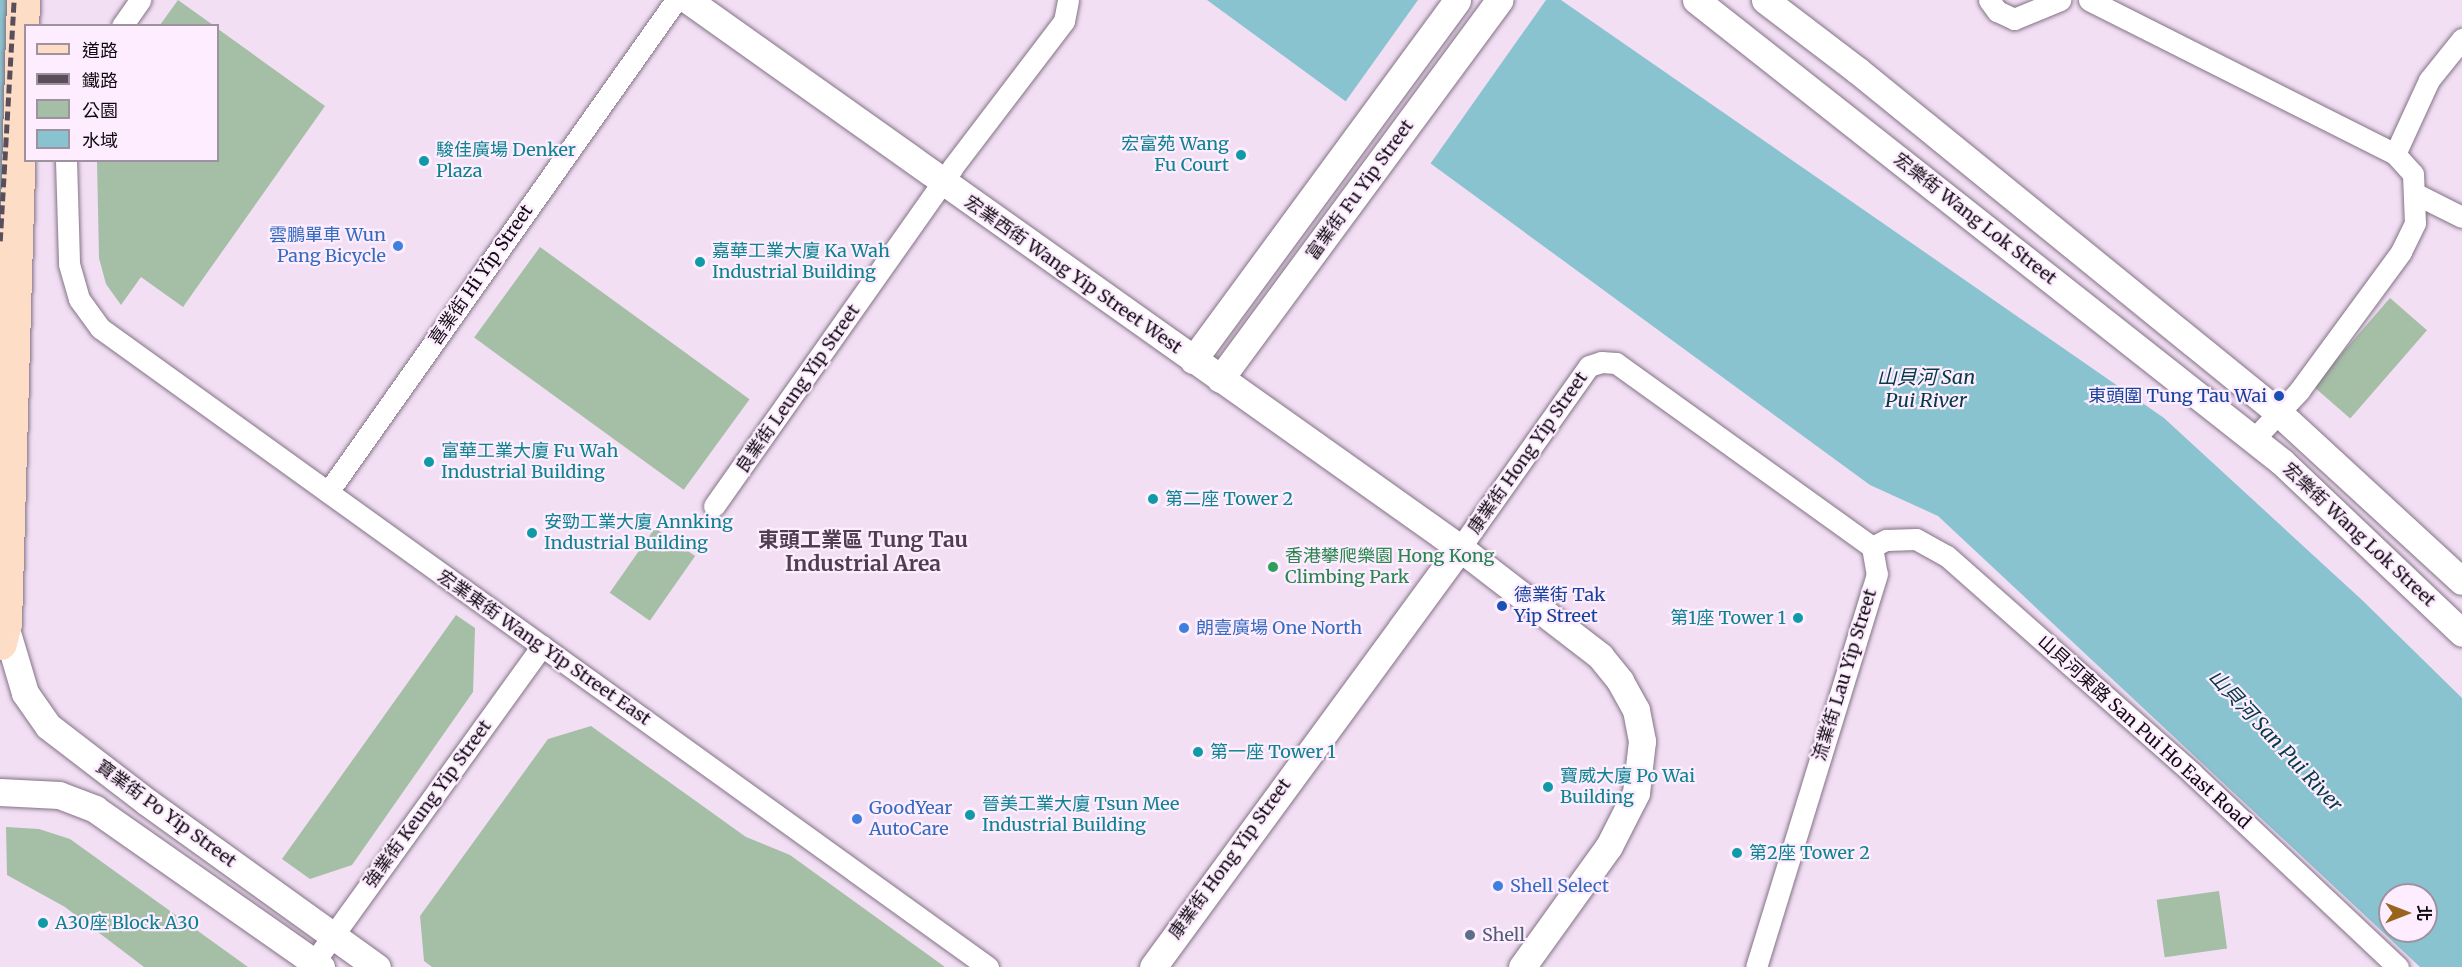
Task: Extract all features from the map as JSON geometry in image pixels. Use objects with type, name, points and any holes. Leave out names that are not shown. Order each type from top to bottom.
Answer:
[{"type":"main road","points":[[2,627],[23,0]]},
{"type":"street","points":[[123,24],[140,0]]},
{"type":"street","name":"喜業街 Hi Yip Street","points":[[328,492],[676,0]]},
{"type":"street","name":"宏業西街 Wang Yip Street West","points":[[688,0],[942,183],[1460,548]]},
{"type":"street","name":"良業街 Leung Yip Street","points":[[714,506],[942,183],[1064,21],[1068,0]]},
{"type":"street","name":"富業街 Fu Yip Street","points":[[1193,360],[1457,0]]},
{"type":"street","name":"富業街 Fu Yip Street","points":[[1220,379],[1499,0]]},
{"type":"street","name":"宏樂街 Wang Lok Street","points":[[1696,0],[2254,439],[2462,633]]},
{"type":"street","name":"宏樂街 Wang Lok Street","points":[[1765,0],[1866,77],[2279,413],[2462,581]]},
{"type":"street","points":[[1989,0],[1997,11],[2014,19],[2060,0]]},
{"type":"street","points":[[2089,0],[2395,154],[2413,174],[2416,194],[2415,223],[2401,252],[2279,413],[2254,439]]},
{"type":"street","points":[[2395,154],[2429,80],[2462,39]]},
{"type":"street","name":"宏業東街 Wang Yip Street East","points":[[66,162],[69,264],[79,298],[99,328],[988,967]]},
{"type":"street","points":[[2416,194],[2462,217]]},
{"type":"street","name":"康業街 Hong Yip Street","points":[[1152,967],[1460,548],[1589,366],[1608,363],[1872,547]]},
{"type":"street","name":"山貝河東路 San Pui Ho East Road","points":[[1872,547],[1886,540],[1916,539],[1947,556],[2192,773],[2398,967]]},
{"type":"street","name":"流業街 Lau Yip Street","points":[[1756,967],[1876,573],[1872,547]]},
{"type":"street","points":[[1460,548],[1600,656],[1620,681],[1636,710],[1642,741],[1636,793],[1626,819],[1522,967]]},
{"type":"street","name":"寶業街 Po Yip Street","points":[[2,627],[25,693],[48,726],[147,802],[334,933],[377,967]]},
{"type":"street","name":"強業街 Keung Yip Street","points":[[317,964],[334,933],[542,646]]},
{"type":"street","name":"寶業街 Po Yip Street","points":[[0,792],[59,795],[94,809],[317,964]]},
{"type":"green space","points":[[178,0],[212,24],[161,24]]},
{"type":"green space","points":[[219,30],[325,106],[183,307],[141,277],[121,305],[106,284],[99,258],[97,162],[219,162]]},
{"type":"green space","points":[[540,247],[750,399],[684,490],[474,338]]},
{"type":"green space","points":[[2390,298],[2427,330],[2350,418],[2313,386]]},
{"type":"green space","points":[[655,528],[695,556],[650,621],[610,593]]},
{"type":"green space","points":[[456,615],[475,628],[473,692],[352,865],[310,879],[282,859]]},
{"type":"green space","points":[[591,726],[746,837],[790,855],[945,967],[432,967],[424,961],[420,916],[548,739]]},
{"type":"green space","points":[[6,827],[39,829],[70,839],[248,967],[144,967],[65,907],[7,875]]},
{"type":"green space","points":[[2219,891],[2227,948],[2165,957],[2157,900]]},
{"type":"water","points":[[0,0],[14,0],[0,237]]},
{"type":"water","name":"山貝河 San Pui River","points":[[1207,0],[1561,0],[2164,418],[2362,600],[2462,698],[2462,967],[2420,967],[2394,943],[2438,943],[2438,883],[2378,883],[2378,928],[1938,516],[1870,485]]},
{"type":"pier","points":[[1418,0],[1546,0],[1428,167],[1343,105]]},
{"type":"railway","points":[[0,241],[14,0]]},
{"type":"place","name":"宏富苑 Wang Fu Court","points":[[1241,155]]},
{"type":"place","name":"駿佳廣場 Denker Plaza","points":[[424,161]]},
{"type":"place","name":"雲鵬單車 Wun Pang Bicycle","points":[[398,246]]},
{"type":"place","name":"嘉華工業大廈 Ka Wah Industrial Building","points":[[700,262]]},
{"type":"place","name":"東頭圍 Tung Tau Wai","points":[[2279,396]]},
{"type":"place","name":"富華工業大廈 Fu Wah Industrial Building","points":[[429,462]]},
{"type":"place","name":"第二座 Tower 2","points":[[1153,499]]},
{"type":"place","name":"安勁工業大廈 Annking Industrial Building","points":[[532,533]]},
{"type":"place","name":"香港攀爬樂園 Hong Kong Climbing Park","points":[[1273,567]]},
{"type":"place","name":"德業街 Tak Yip Street","points":[[1502,606]]},
{"type":"place","name":"第1座 Tower 1","points":[[1798,618]]},
{"type":"place","name":"朗壹廣場 One North","points":[[1184,628]]},
{"type":"place","name":"第一座 Tower 1","points":[[1198,752]]},
{"type":"place","name":"寶威大廈 Po Wai Building","points":[[1548,787]]},
{"type":"place","name":"晉美工業大廈 Tsun Mee Industrial Building","points":[[970,815]]},
{"type":"place","name":"GoodYear AutoCare","points":[[857,819]]},
{"type":"place","name":"第2座 Tower 2","points":[[1737,853]]},
{"type":"place","name":"Shell Select","points":[[1498,886]]},
{"type":"place","name":"A30座 Block A30","points":[[43,923]]},
{"type":"place","name":"Shell","points":[[1470,935]]},
{"type":"district","name":"東頭工業區 Tung Tau Industrial Area","points":[[863,552]]}]
